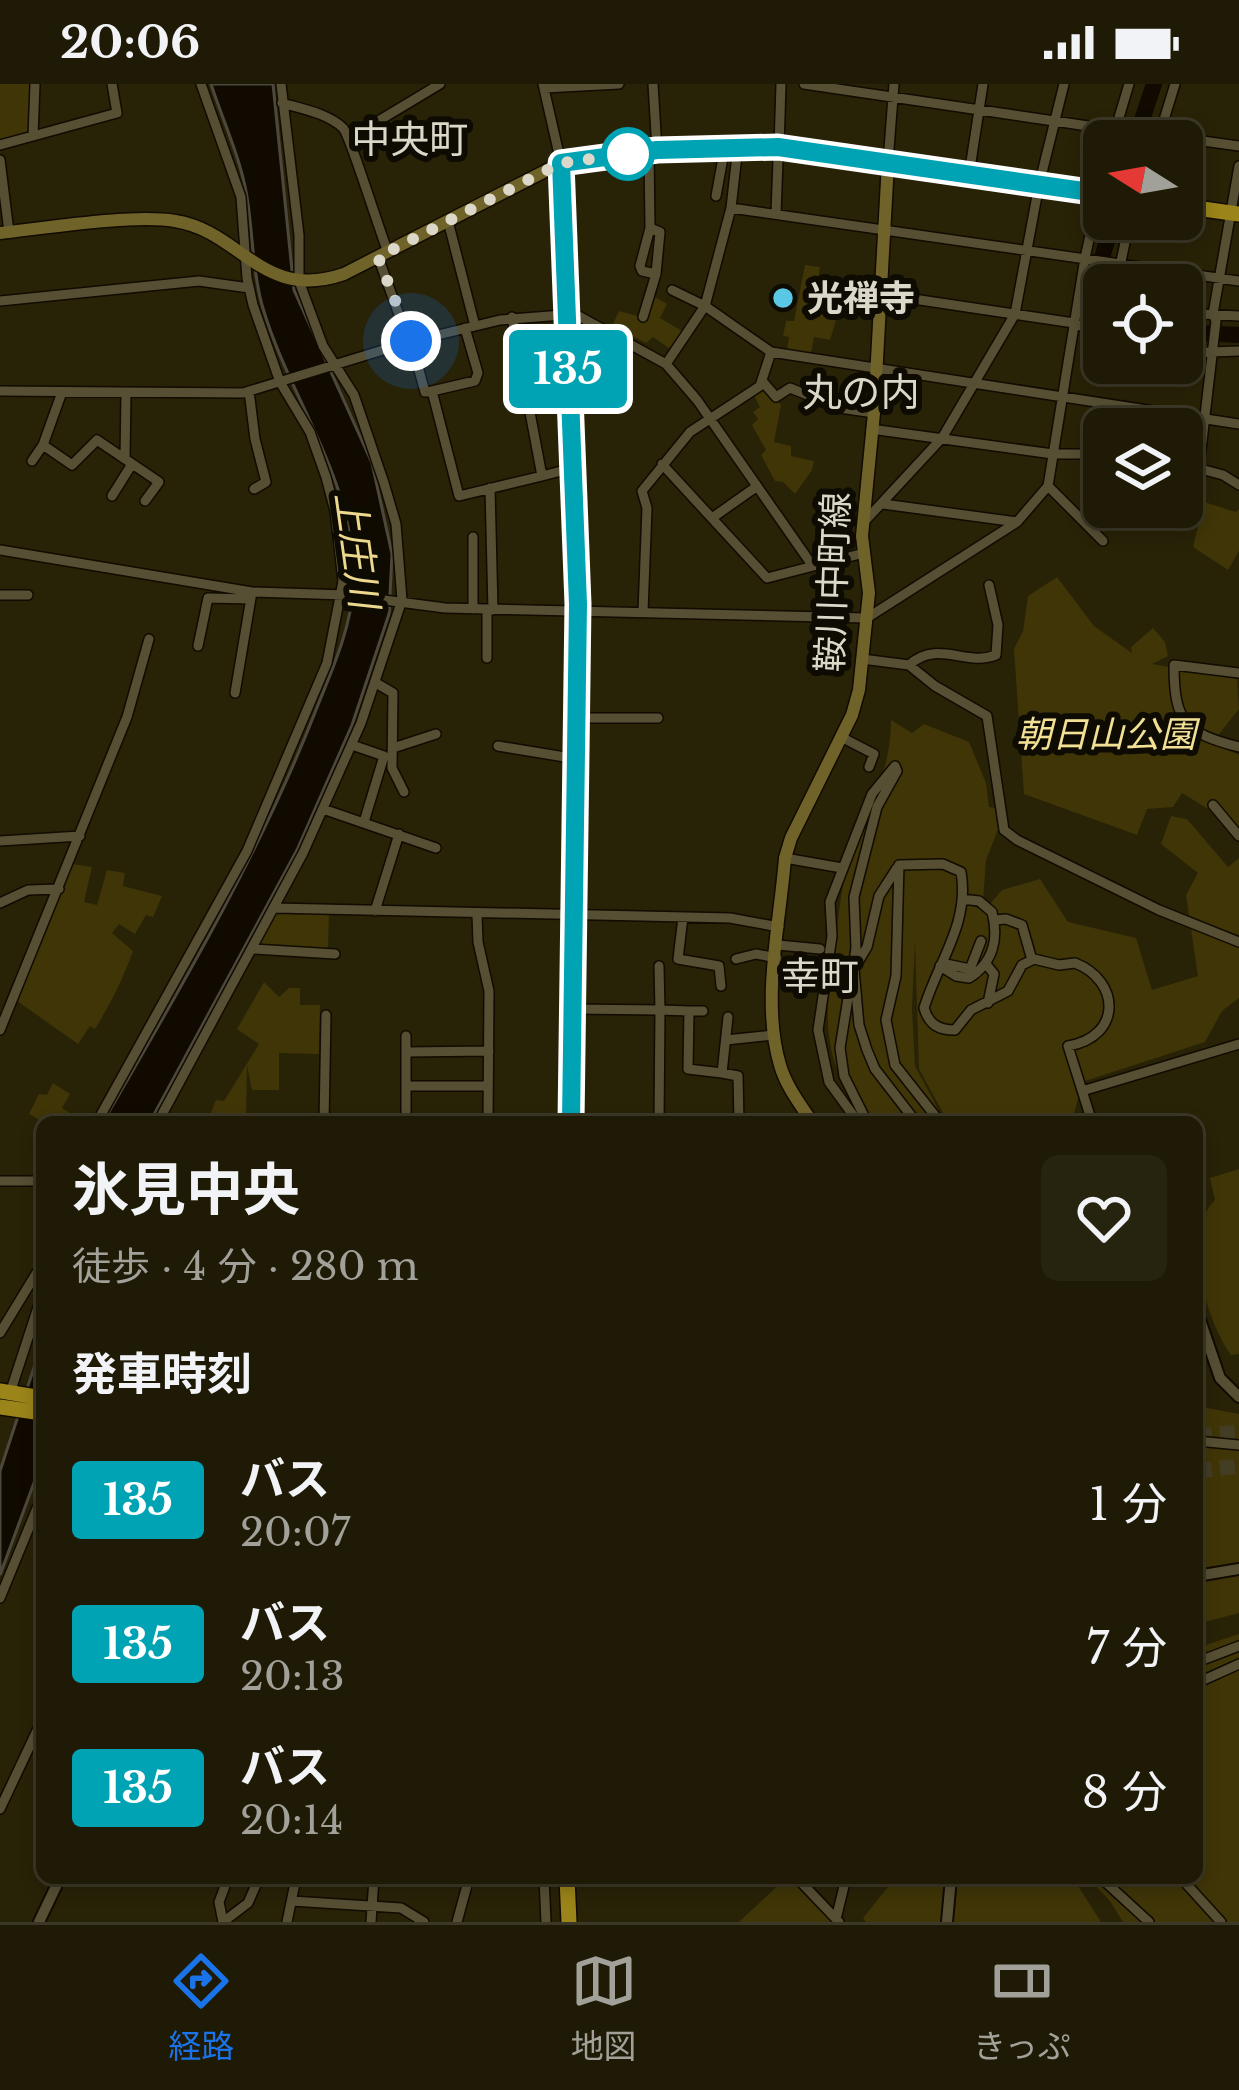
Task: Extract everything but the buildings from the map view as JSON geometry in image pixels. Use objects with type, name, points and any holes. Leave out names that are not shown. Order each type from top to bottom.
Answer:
[{"type":"highway","points":[[571,1116],[578,610],[561,163],[653,150],[732,147],[1083,191]]},
{"type":"highway","points":[[1203,209],[1235,214]]},
{"type":"highway","points":[[8,1399],[36,1411]]},
{"type":"highway","points":[[567,1884],[569,1922]]},
{"type":"main road","points":[[4,233],[168,219],[208,232],[249,261],[299,281],[326,280],[561,163]]},
{"type":"main road","name":"鞍川中町線","points":[[808,1116],[785,1079],[773,1035],[777,951],[790,838],[852,715],[862,659],[867,618],[862,523],[874,413],[888,164]]},
{"type":"street","points":[[0,145],[117,113],[112,84]]},
{"type":"street","points":[[100,1116],[247,850],[321,679],[344,596],[343,565],[326,477],[249,288],[241,197],[201,84]]},
{"type":"street","points":[[161,1116],[275,908],[323,808],[376,683],[400,600],[396,524],[354,395],[345,375],[330,367],[299,281],[299,235],[281,84]]},
{"type":"street","points":[[350,138],[440,84]]},
{"type":"street","points":[[561,163],[544,86],[619,84]]},
{"type":"street","points":[[653,84],[650,228],[640,266],[656,274]]},
{"type":"street","points":[[776,214],[781,84]]},
{"type":"street","points":[[804,84],[1083,128]]},
{"type":"street","points":[[888,164],[894,84]]},
{"type":"street","points":[[969,175],[983,84]]},
{"type":"street","points":[[862,523],[942,438],[1015,314],[1064,84]]},
{"type":"street","points":[[1118,120],[1129,84]]},
{"type":"street","points":[[1164,120],[1174,84]]},
{"type":"street","points":[[33,136],[38,85]]},
{"type":"street","points":[[282,103],[318,113],[343,127],[350,138],[425,392],[475,381],[478,373],[448,221]]},
{"type":"street","points":[[1203,142],[1239,146]]},
{"type":"street","points":[[716,196],[732,147]]},
{"type":"street","points":[[666,364],[705,306],[731,208],[732,147]]},
{"type":"street","points":[[0,160],[4,233]]},
{"type":"street","points":[[1203,435],[1215,318],[1239,166]]},
{"type":"street","points":[[731,208],[1239,281]]},
{"type":"street","points":[[644,317],[661,239],[660,232],[650,228]]},
{"type":"street","points":[[198,646],[208,598],[251,596],[344,596],[490,610],[867,618],[1017,523],[1048,486],[1090,240]]},
{"type":"street","points":[[1115,263],[1123,240]]},
{"type":"street","points":[[0,301],[199,281],[249,288]]},
{"type":"street","points":[[672,290],[705,306],[771,352],[1239,424]]},
{"type":"street","points":[[880,294],[1083,327]]},
{"type":"street","points":[[0,392],[249,391],[470,327],[512,317],[566,313],[629,340],[666,364],[812,566]]},
{"type":"street","points":[[1203,316],[1239,316]]},
{"type":"street","points":[[512,317],[542,476]]},
{"type":"street","points":[[1203,350],[1239,351]]},
{"type":"street","points":[[643,612],[647,508],[642,491],[689,432],[763,382],[771,352]]},
{"type":"street","points":[[763,382],[776,397],[790,388],[840,408],[874,413]]},
{"type":"street","points":[[249,391],[266,482],[254,489]]},
{"type":"street","points":[[32,461],[43,446],[62,392]]},
{"type":"street","points":[[432,392],[459,496],[573,468]]},
{"type":"street","points":[[112,496],[129,461],[126,393]]},
{"type":"street","points":[[871,429],[1083,454]]},
{"type":"street","points":[[43,446],[72,466],[98,440],[159,482],[145,501]]},
{"type":"street","points":[[662,464],[767,578],[863,554]]},
{"type":"street","points":[[1203,469],[1239,485]]},
{"type":"street","points":[[1048,486],[1103,542]]},
{"type":"street","points":[[712,518],[756,487]]},
{"type":"street","points":[[487,658],[490,488]]},
{"type":"street","points":[[883,504],[1017,523]]},
{"type":"street","points":[[473,537],[473,609]]},
{"type":"street","points":[[0,550],[251,596]]},
{"type":"street","points":[[909,665],[918,657],[936,653],[976,659],[996,655],[998,625],[988,585]]},
{"type":"street","points":[[0,595],[28,595]]},
{"type":"street","points":[[235,693],[251,596]]},
{"type":"street","points":[[0,1030],[127,717],[149,639]]},
{"type":"street","points":[[862,659],[909,665],[987,716],[1004,830],[1017,840],[1146,904],[1239,942]]},
{"type":"street","points":[[1239,673],[1173,663],[1178,711],[1186,724],[1195,733],[1239,747]]},
{"type":"street","points":[[376,683],[393,693],[392,768],[404,792]]},
{"type":"street","points":[[578,718],[658,718]]},
{"type":"street","points":[[392,748],[436,734]]},
{"type":"street","points":[[841,737],[874,754],[868,767]]},
{"type":"street","points":[[352,745],[384,756],[364,822]]},
{"type":"street","points":[[498,746],[577,760]]},
{"type":"street","points":[[858,1116],[829,1082],[818,1030],[832,935],[830,902],[872,794],[895,766],[897,771],[877,807],[854,897],[854,969],[874,1069],[911,1116]]},
{"type":"street","points":[[1213,805],[1239,836]]},
{"type":"street","points":[[323,808],[436,848]]},
{"type":"street","points":[[375,911],[399,834]]},
{"type":"street","points":[[0,841],[80,836]]},
{"type":"street","points":[[785,858],[842,868]]},
{"type":"street","points":[[899,865],[953,867],[961,872],[955,940],[940,964],[924,1008],[932,1024],[956,1030],[971,1010],[1008,991],[1022,965],[1032,960],[1084,966],[1096,978],[1110,1004],[1102,1033],[1090,1042],[1068,1046],[1089,1116]]},
{"type":"street","points":[[861,1116],[844,1076],[840,1048],[854,969],[867,947],[880,896],[899,865]]},
{"type":"street","points":[[899,865],[896,976],[886,1021],[895,1065],[935,1116]]},
{"type":"street","points":[[0,903],[28,890],[59,889]]},
{"type":"street","points":[[940,964],[963,979],[976,975],[994,945],[995,920],[990,909],[980,901],[962,899]]},
{"type":"street","points":[[275,908],[730,918],[780,927]]},
{"type":"street","points":[[478,914],[478,941],[489,991],[488,1116]]},
{"type":"street","points":[[683,917],[678,959],[719,966],[721,986]]},
{"type":"street","points":[[995,920],[1022,925],[1032,960]]},
{"type":"street","points":[[940,964],[970,969],[981,941]]},
{"type":"street","points":[[253,949],[335,954]]},
{"type":"street","points":[[736,959],[820,949]]},
{"type":"street","points":[[986,964],[994,974],[988,1003]]},
{"type":"street","points":[[659,966],[659,1116]]},
{"type":"street","points":[[572,1009],[703,1011]]},
{"type":"street","points":[[689,1011],[688,1069],[738,1076],[739,1116]]},
{"type":"street","points":[[324,1116],[326,1015]]},
{"type":"street","points":[[722,1073],[728,1017]]},
{"type":"street","points":[[726,1040],[773,1035]]},
{"type":"street","points":[[406,1036],[406,1116]]},
{"type":"street","points":[[1082,1090],[1239,1044]]},
{"type":"street","points":[[406,1052],[489,1052]]},
{"type":"street","points":[[406,1086],[488,1086]]},
{"type":"street","points":[[0,1181],[36,1181]]},
{"type":"street","points":[[0,1334],[36,1274]]},
{"type":"street","points":[[8,1399],[36,1313]]},
{"type":"street","points":[[1203,1328],[1220,1378],[1239,1397]]},
{"type":"street","points":[[1203,1442],[1239,1445]]},
{"type":"street","points":[[0,1598],[36,1511]]},
{"type":"street","points":[[1203,1575],[1239,1569]]},
{"type":"street","points":[[1203,1660],[1239,1646]]},
{"type":"street","points":[[1203,1680],[1239,1664]]},
{"type":"street","points":[[0,1809],[36,1733]]},
{"type":"street","points":[[39,1922],[57,1884]]},
{"type":"street","points":[[226,1884],[219,1902],[223,1922],[248,1903],[256,1884]]},
{"type":"street","points":[[287,1922],[295,1884]]},
{"type":"street","points":[[371,1922],[374,1884]]},
{"type":"street","points":[[457,1922],[467,1884]]},
{"type":"street","points":[[544,1884],[546,1922]]},
{"type":"street","points":[[803,1884],[838,1920]]},
{"type":"street","points":[[838,1920],[845,1884]]},
{"type":"street","points":[[947,1922],[950,1884]]},
{"type":"street","points":[[1108,1884],[1149,1922]]},
{"type":"street","points":[[1186,1884],[1221,1922]]},
{"type":"street","points":[[292,1901],[401,1908],[424,1922]]},
{"type":"green space","points":[[0,84],[33,84],[30,134],[0,142]]},
{"type":"green space","points":[[805,265],[820,267],[817,287],[845,291],[830,340],[814,337],[811,353],[787,350],[789,337],[783,336],[786,321],[794,321]]},
{"type":"green space","points":[[653,296],[667,304],[660,318],[684,332],[672,350],[653,337],[646,343],[612,326],[619,311],[645,318]]},
{"type":"green space","points":[[763,386],[781,405],[774,442],[791,446],[791,456],[814,461],[795,494],[775,481],[752,425],[758,419],[753,412],[760,407],[753,394]]},
{"type":"green space","points":[[1204,502],[1239,509],[1239,551],[1228,570],[1193,547],[1198,528],[1203,528]]},
{"type":"green space","name":"朝日山公園","points":[[1057,577],[1094,626],[1132,653],[1131,647],[1153,628],[1165,642],[1168,656],[1152,664],[1237,679],[1239,709],[1212,743],[1239,755],[1239,828],[1182,793],[1173,807],[1147,809],[1137,835],[1024,794],[1014,649],[1023,631],[1028,596]]},
{"type":"green space","points":[[891,720],[912,733],[924,724],[969,742],[999,827],[986,860],[983,902],[971,905],[984,911],[1002,890],[1040,879],[1068,922],[1136,938],[1152,990],[1198,976],[1186,895],[1198,873],[1161,844],[1171,816],[1187,819],[1228,867],[1239,858],[1239,998],[1222,1011],[1205,1042],[1082,1082],[1074,1116],[945,1116],[919,1069],[915,942],[915,1066],[942,1116],[863,1116],[832,1054],[828,1012],[844,882],[882,776]]},
{"type":"green space","points":[[73,864],[92,867],[84,902],[97,905],[107,870],[125,873],[123,886],[162,896],[153,917],[146,915],[135,934],[119,924],[112,933],[133,951],[101,1019],[78,1044],[17,1001]]},
{"type":"green space","points":[[275,909],[329,911],[328,952],[255,948]]},
{"type":"green space","points":[[264,982],[279,997],[289,988],[300,988],[300,1005],[320,1005],[319,1054],[279,1053],[279,1090],[252,1090],[247,1065],[246,1116],[209,1116],[216,1100],[224,1101],[259,1044],[237,1029]]},
{"type":"green space","points":[[53,1083],[70,1094],[62,1108],[68,1116],[36,1118],[29,1114],[39,1094],[47,1095]]},
{"type":"green space","points":[[1239,1169],[1239,1354],[1231,1355],[1222,1340],[1203,1288],[1203,1221],[1215,1200],[1210,1178]]},
{"type":"green space","points":[[1203,1407],[1239,1414],[1239,1613],[1203,1622]]},
{"type":"green space","points":[[1239,1634],[1239,1922],[1123,1922],[1094,1884],[1203,1884],[1203,1646]]},
{"type":"green space","points":[[780,1884],[797,1884],[832,1922],[739,1922]]},
{"type":"green space","points":[[890,1884],[1077,1884],[1101,1922],[866,1922],[863,1918]]},
{"type":"water","name":"上庄川","points":[[211,84],[273,84],[294,290],[372,463],[392,554],[389,614],[352,725],[297,850],[153,1116],[106,1116],[270,816],[334,666],[351,603],[352,549],[345,512],[262,305],[236,154]]},
{"type":"water","points":[[36,1361],[36,1477],[0,1575],[0,1471]]},
{"type":"waterway","points":[[1142,120],[1154,84]]},
{"type":"waterway","points":[[1100,264],[1107,240]]},
{"type":"waterway","points":[[1203,333],[1239,335]]},
{"type":"tunnel","points":[[1203,1435],[1239,1432]]},
{"type":"tunnel","points":[[1203,1470],[1239,1466]]},
{"type":"bus line","name":"135","points":[[571,1116],[578,604],[561,163],[657,150],[778,147],[1083,191]]},
{"type":"place","name":"光禅寺","points":[[783,298]]},
{"type":"district","name":"中央町","points":[[410,139]]},
{"type":"district","name":"丸の内","points":[[861,392]]},
{"type":"district","name":"幸町","points":[[820,976]]},
{"type":"route","points":[[411,341],[378,257],[561,163],[628,154]]}]
